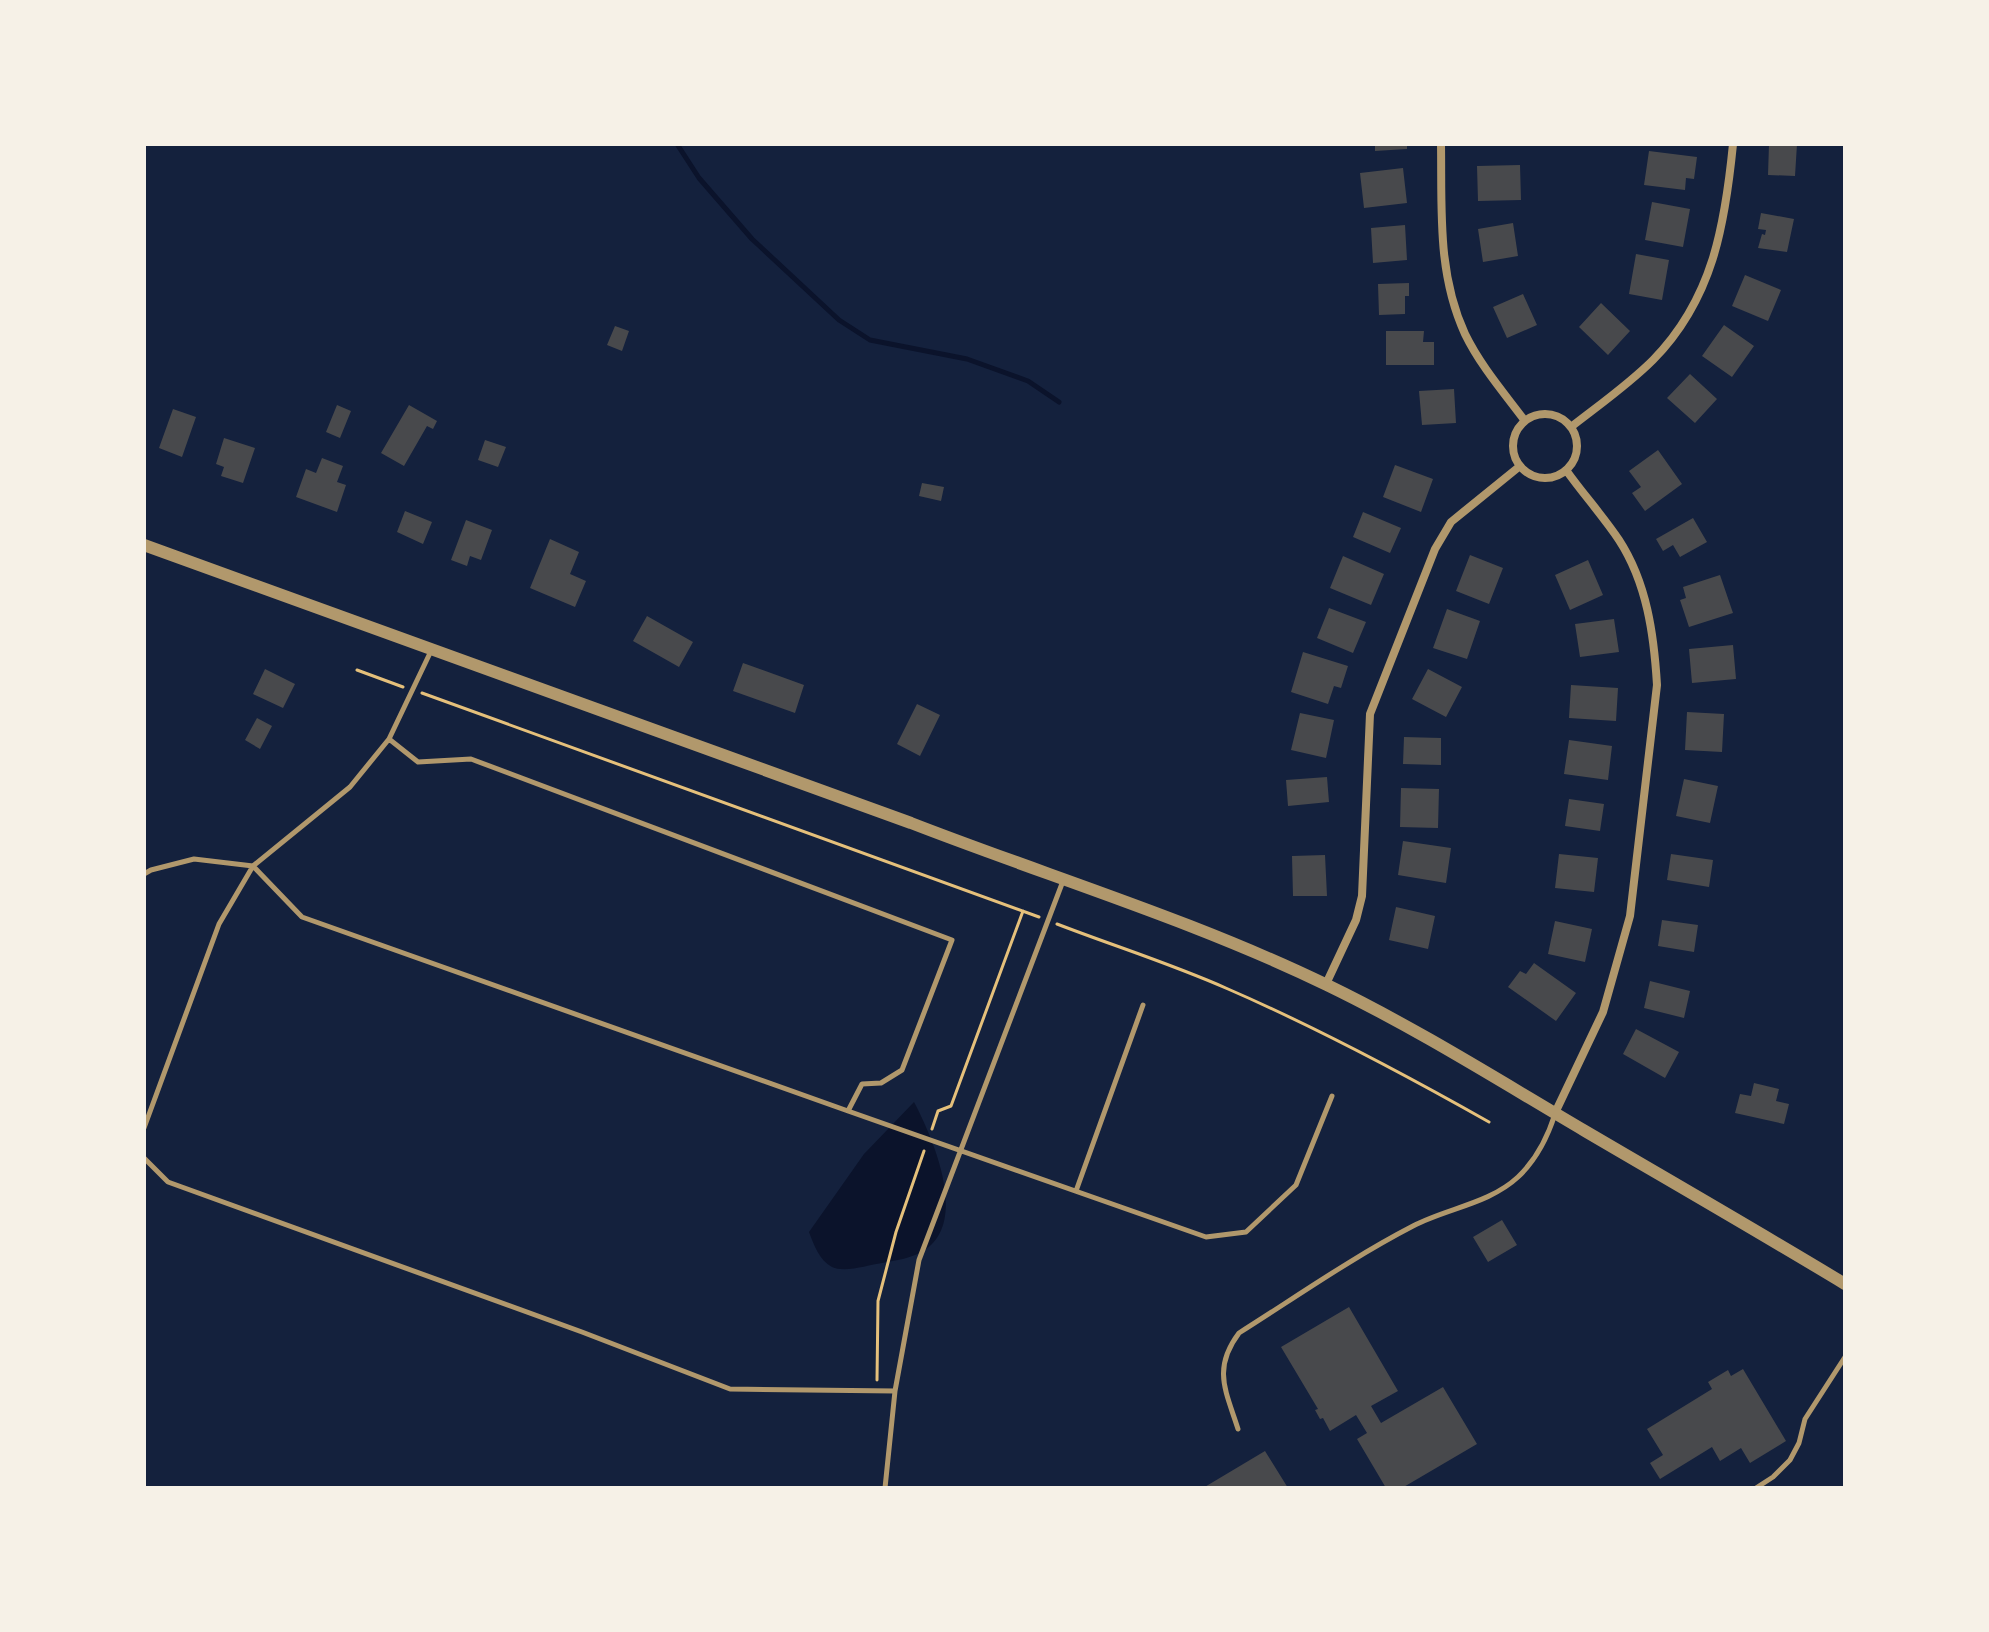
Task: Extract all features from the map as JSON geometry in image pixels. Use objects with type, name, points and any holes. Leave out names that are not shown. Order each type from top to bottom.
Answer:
[{"type":"street","points":[[1441,144],[1442,247],[1455,309],[1466,336],[1484,365],[1525,421]]},
{"type":"street","points":[[1571,427],[1654,359],[1693,306],[1719,245],[1733,144]]},
{"type":"street","points":[[1549,414],[1571,427],[1577,449],[1566,470],[1559,475],[1543,478],[1520,466],[1513,442],[1525,421],[1532,416],[1549,414]]},
{"type":"street","points":[[1326,984],[1356,920],[1362,896],[1370,714],[1435,549],[1451,522],[1520,466]]},
{"type":"street","points":[[1555,1113],[1603,1012],[1624,943],[1630,916],[1657,685],[1655,647],[1641,584],[1620,541],[1566,470]]},
{"type":"street","points":[[144,545],[1210,934],[1326,984],[1436,1042],[1845,1284]]},
{"type":"lane","points":[[144,1128],[219,924],[253,866],[350,787],[389,739],[432,650]]},
{"type":"lane","points":[[389,739],[418,762],[471,759],[952,940],[902,1070],[881,1083],[862,1084],[848,1111]]},
{"type":"lane","points":[[144,874],[194,859],[253,866],[302,917],[1206,1237],[1246,1232],[1296,1185],[1332,1096]]},
{"type":"lane","points":[[885,1488],[895,1391],[919,1260],[1063,880]]},
{"type":"lane","points":[[1076,1191],[1143,1005]]},
{"type":"lane","points":[[1238,1429],[1223,1382],[1222,1365],[1228,1347],[1239,1333],[1410,1227],[1441,1212],[1476,1203],[1500,1191],[1519,1177],[1536,1155],[1555,1113]]},
{"type":"lane","points":[[144,1158],[168,1182],[730,1389],[895,1391]]},
{"type":"lane","points":[[1756,1488],[1790,1460],[1799,1443],[1805,1419],[1845,1357]]},
{"type":"path","points":[[357,670],[403,687]]},
{"type":"path","points":[[425,695],[1025,912],[951,1106],[938,1111],[936,1118]]},
{"type":"path","points":[[1067,928],[1227,988],[1310,1026],[1385,1063],[1489,1122]]},
{"type":"path","points":[[878,1391],[878,1301],[896,1232],[923,1153]]},
{"type":"water","points":[[914,1102],[938,1158],[943,1180],[946,1201],[944,1221],[937,1238],[923,1251],[908,1258],[850,1269],[832,1267],[820,1256],[809,1232],[864,1154]]},
{"type":"building","points":[[1375,144],[1407,144],[1407,149],[1375,151]]},
{"type":"building","points":[[1769,144],[1797,144],[1795,176],[1768,175]]},
{"type":"building","points":[[1649,151],[1697,157],[1694,179],[1686,178],[1685,190],[1644,185]]},
{"type":"building","points":[[1520,165],[1521,200],[1478,201],[1477,166]]},
{"type":"building","points":[[1403,168],[1407,203],[1364,208],[1360,173]]},
{"type":"building","points":[[1652,202],[1690,209],[1683,247],[1645,240]]},
{"type":"building","points":[[1761,213],[1794,219],[1787,252],[1758,248],[1766,230],[1758,229]]},
{"type":"building","points":[[1513,223],[1518,256],[1483,262],[1478,229]]},
{"type":"building","points":[[1405,225],[1407,260],[1373,263],[1371,228]]},
{"type":"building","points":[[1636,254],[1669,260],[1662,300],[1629,294]]},
{"type":"building","points":[[1745,275],[1781,290],[1768,321],[1732,306]]},
{"type":"building","points":[[1409,283],[1405,314],[1379,315],[1378,284]]},
{"type":"building","points":[[1523,294],[1537,325],[1507,338],[1493,307]]},
{"type":"building","points":[[1601,303],[1630,331],[1608,355],[1579,327]]},
{"type":"building","points":[[1724,325],[1754,346],[1732,377],[1702,356]]},
{"type":"building","points":[[615,326],[629,331],[622,351],[607,345]]},
{"type":"building","points":[[1386,331],[1424,331],[1423,342],[1434,342],[1434,365],[1386,365]]},
{"type":"building","points":[[1690,374],[1717,399],[1695,423],[1667,398]]},
{"type":"building","points":[[1454,389],[1456,423],[1422,425],[1419,391]]},
{"type":"building","points":[[337,405],[351,411],[340,438],[326,432]]},
{"type":"building","points":[[409,405],[437,421],[433,429],[427,426],[404,466],[381,453]]},
{"type":"building","points":[[173,409],[196,417],[182,457],[159,448]]},
{"type":"building","points":[[224,438],[255,448],[243,483],[221,476],[224,467],[216,464]]},
{"type":"building","points":[[485,440],[506,447],[498,467],[478,460]]},
{"type":"building","points":[[1658,450],[1682,484],[1645,511],[1632,493],[1641,487],[1629,471]]},
{"type":"building","points":[[322,458],[343,466],[337,482],[346,485],[337,512],[296,497],[306,469],[316,473]]},
{"type":"building","points":[[1395,465],[1433,479],[1421,512],[1383,497]]},
{"type":"building","points":[[922,483],[944,487],[941,501],[919,496]]},
{"type":"building","points":[[405,511],[432,522],[423,544],[397,532]]},
{"type":"building","points":[[1363,512],[1401,528],[1390,553],[1353,537]]},
{"type":"building","points":[[1693,518],[1707,542],[1680,557],[1673,545],[1663,551],[1656,539]]},
{"type":"building","points":[[466,520],[492,530],[481,560],[470,556],[467,566],[451,560]]},
{"type":"building","points":[[550,539],[579,552],[570,574],[586,581],[575,607],[530,588]]},
{"type":"building","points":[[1470,555],[1503,568],[1489,604],[1456,591]]},
{"type":"building","points":[[1343,556],[1384,574],[1371,605],[1330,588]]},
{"type":"building","points":[[1588,560],[1603,595],[1570,610],[1555,575]]},
{"type":"building","points":[[1720,575],[1733,613],[1689,627],[1680,600],[1686,598],[1683,587]]},
{"type":"building","points":[[1329,608],[1366,622],[1353,653],[1317,638]]},
{"type":"building","points":[[1447,609],[1480,621],[1467,659],[1433,648]]},
{"type":"building","points":[[647,616],[693,642],[679,667],[633,641]]},
{"type":"building","points":[[1614,619],[1619,652],[1580,657],[1575,624]]},
{"type":"building","points":[[1733,645],[1736,679],[1692,683],[1689,649]]},
{"type":"building","points":[[1303,652],[1348,666],[1341,688],[1334,686],[1328,704],[1291,692]]},
{"type":"building","points":[[743,663],[804,685],[795,713],[733,691]]},
{"type":"building","points":[[265,669],[295,684],[283,708],[253,694]]},
{"type":"building","points":[[1428,669],[1462,687],[1446,717],[1412,699]]},
{"type":"building","points":[[1571,685],[1618,688],[1616,721],[1569,718]]},
{"type":"building","points":[[917,704],[940,715],[920,756],[897,744]]},
{"type":"building","points":[[1687,712],[1724,714],[1722,752],[1685,750]]},
{"type":"building","points":[[1300,713],[1334,720],[1326,758],[1291,750]]},
{"type":"building","points":[[257,718],[272,726],[260,749],[245,740]]},
{"type":"building","points":[[1404,737],[1441,738],[1441,765],[1403,764]]},
{"type":"building","points":[[1569,740],[1612,746],[1608,780],[1564,774]]},
{"type":"building","points":[[1327,777],[1329,802],[1288,806],[1286,780]]},
{"type":"building","points":[[1684,779],[1718,786],[1710,823],[1676,816]]},
{"type":"building","points":[[1401,788],[1439,789],[1438,828],[1400,827]]},
{"type":"building","points":[[1569,799],[1604,804],[1600,831],[1565,826]]},
{"type":"building","points":[[1403,841],[1451,848],[1446,883],[1398,875]]},
{"type":"building","points":[[1559,854],[1598,858],[1594,892],[1555,888]]},
{"type":"building","points":[[1671,854],[1713,860],[1709,887],[1667,880]]},
{"type":"building","points":[[1325,855],[1327,896],[1293,896],[1292,856]]},
{"type":"building","points":[[1396,907],[1435,916],[1428,949],[1389,940]]},
{"type":"building","points":[[1662,920],[1698,925],[1694,952],[1658,946]]},
{"type":"building","points":[[1555,921],[1592,929],[1585,962],[1548,954]]},
{"type":"building","points":[[1534,963],[1576,993],[1556,1021],[1508,987],[1520,971],[1526,974]]},
{"type":"building","points":[[1650,981],[1690,991],[1684,1018],[1644,1008]]},
{"type":"building","points":[[1636,1029],[1679,1052],[1665,1078],[1623,1054]]},
{"type":"building","points":[[1754,1083],[1779,1089],[1776,1101],[1789,1104],[1784,1124],[1735,1113],[1740,1094],[1751,1096]]},
{"type":"building","points":[[1502,1220],[1517,1245],[1488,1262],[1473,1237]]},
{"type":"building","points":[[1349,1307],[1398,1391],[1371,1406],[1381,1423],[1443,1387],[1477,1444],[1402,1488],[1386,1488],[1357,1439],[1367,1433],[1356,1415],[1330,1431],[1323,1418],[1320,1419],[1315,1410],[1318,1409],[1281,1347]]},
{"type":"building","points":[[1743,1369],[1786,1441],[1750,1463],[1741,1448],[1720,1461],[1712,1447],[1660,1479],[1650,1463],[1663,1455],[1647,1429],[1712,1389],[1708,1382],[1728,1370],[1731,1376]]},
{"type":"building","points":[[1265,1451],[1288,1488],[1203,1488]]},
{"type":"waterway","points":[[677,144],[699,178],[752,239],[839,320],[870,340],[967,359],[1028,381],[1059,402]]}]
